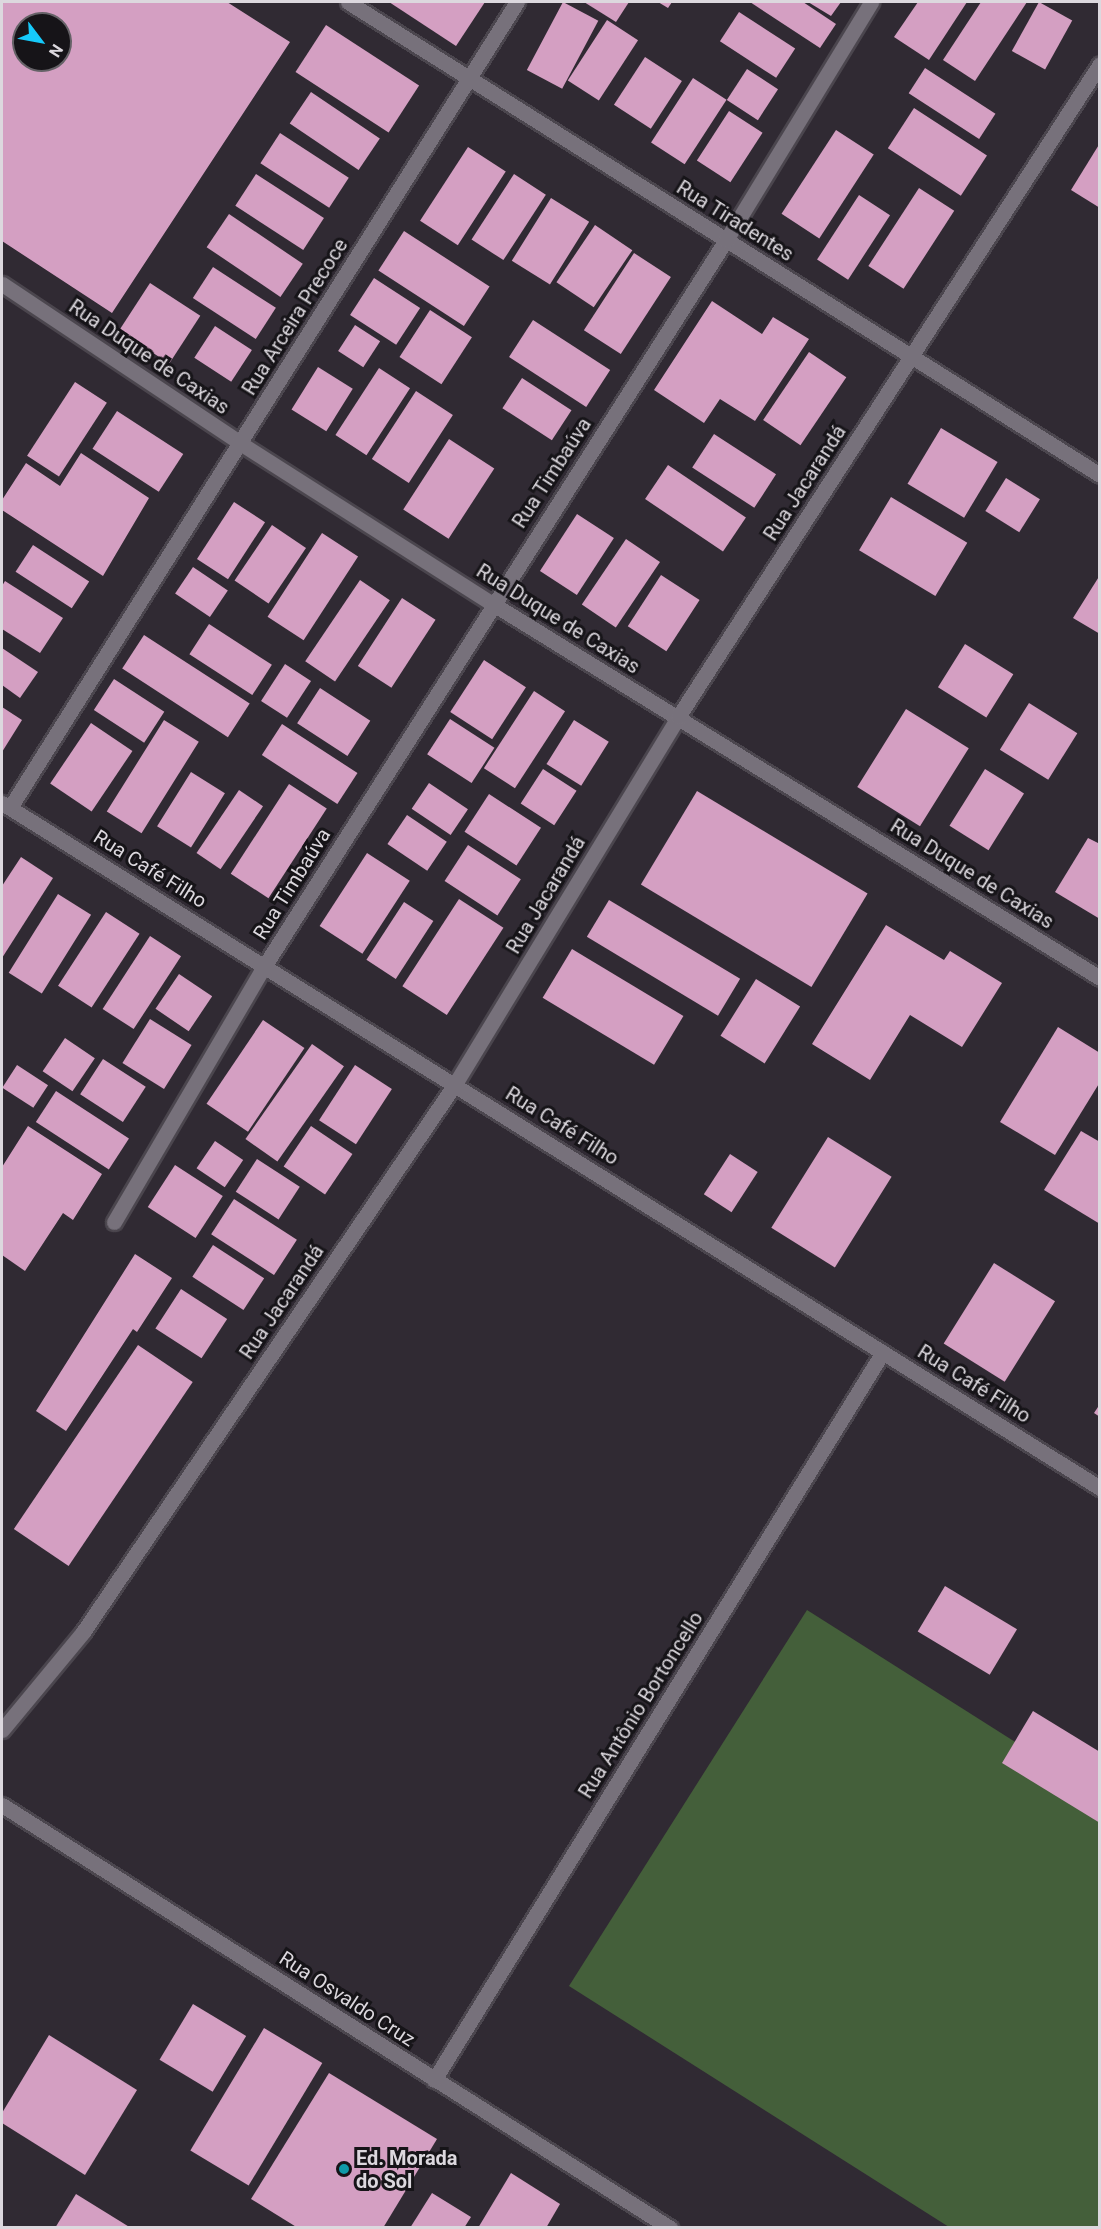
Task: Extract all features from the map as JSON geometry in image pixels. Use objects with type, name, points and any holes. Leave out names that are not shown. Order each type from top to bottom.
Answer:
[{"type":"street","name":"Rua Tiradentes","points":[[348,2],[1100,475]]},
{"type":"street","name":"Rua Arceira Precoce","points":[[6,804],[240,443],[471,80],[517,2]]},
{"type":"street","name":"Rua Timbaúva","points":[[114,1222],[265,965],[726,240],[871,2]]},
{"type":"street","name":"Rua Jacarandá","points":[[2,1730],[83,1632],[455,1084],[678,717],[1100,64]]},
{"type":"street","name":"Rua Duque de Caxias","points":[[2,284],[240,443],[493,604],[1100,978]]},
{"type":"street","name":"Rua Café Filho","points":[[6,804],[1100,1488]]},
{"type":"street","name":"Rua Antônio Bortoncello","points":[[434,2080],[883,1352]]},
{"type":"street","name":"Rua Osvaldo Cruz","points":[[2,1805],[670,2228]]},
{"type":"green space","points":[[807,1610],[1099,1795],[1099,2227],[949,2227],[569,1986]]},
{"type":"building","points":[[2,2],[227,2],[290,42],[112,313],[2,241]]},
{"type":"building","points":[[389,2],[485,2],[456,46]]},
{"type":"building","points":[[563,2],[598,21],[562,89],[527,70]]},
{"type":"building","points":[[584,2],[629,2],[616,22]]},
{"type":"building","points":[[658,2],[672,2],[668,8]]},
{"type":"building","points":[[750,2],[803,2],[836,24],[820,48]]},
{"type":"building","points":[[808,2],[841,2],[831,16]]},
{"type":"building","points":[[918,2],[967,2],[929,60],[894,37]]},
{"type":"building","points":[[981,2],[1027,2],[975,81],[943,60]]},
{"type":"building","points":[[1039,2],[1072,20],[1045,69],[1012,51]]},
{"type":"building","points":[[739,12],[795,48],[776,78],[720,41]]},
{"type":"building","points":[[607,20],[638,40],[599,101],[568,80]]},
{"type":"building","points":[[326,25],[419,85],[389,132],[296,72]]},
{"type":"building","points":[[645,57],[682,81],[651,129],[614,105]]},
{"type":"building","points":[[925,68],[995,114],[979,139],[909,93]]},
{"type":"building","points":[[747,69],[778,89],[758,120],[727,100]]},
{"type":"building","points":[[693,78],[727,100],[685,164],[651,143]]},
{"type":"building","points":[[311,92],[380,138],[359,170],[290,124]]},
{"type":"building","points":[[914,108],[987,155],[961,196],[888,148]]},
{"type":"building","points":[[729,111],[763,133],[730,182],[697,160]]},
{"type":"building","points":[[836,130],[874,155],[819,238],[782,214]]},
{"type":"building","points":[[280,133],[349,178],[329,208],[260,163]]},
{"type":"building","points":[[1100,143],[1100,208],[1071,190]]},
{"type":"building","points":[[468,147],[506,172],[458,245],[420,221]]},
{"type":"building","points":[[256,174],[324,218],[303,250],[235,206]]},
{"type":"building","points":[[514,174],[546,195],[503,260],[472,239]]},
{"type":"building","points":[[919,188],[954,211],[904,289],[868,266]]},
{"type":"building","points":[[859,195],[890,215],[848,280],[817,260]]},
{"type":"building","points":[[551,198],[589,222],[550,285],[512,261]]},
{"type":"building","points":[[229,214],[303,264],[280,297],[207,247]]},
{"type":"building","points":[[595,225],[632,250],[594,307],[556,282]]},
{"type":"building","points":[[404,231],[490,287],[464,326],[378,270]]},
{"type":"building","points":[[634,253],[671,277],[621,354],[584,330]]},
{"type":"building","points":[[213,267],[276,308],[256,339],[193,298]]},
{"type":"building","points":[[374,278],[420,308],[396,345],[350,315]]},
{"type":"building","points":[[150,283],[200,316],[169,363],[119,331]]},
{"type":"building","points":[[712,301],[762,334],[773,317],[809,339],[755,421],[720,399],[704,423],[654,390]]},
{"type":"building","points":[[430,310],[472,337],[441,384],[400,357]]},
{"type":"building","points":[[533,320],[610,370],[586,407],[509,357]]},
{"type":"building","points":[[355,325],[380,341],[363,367],[338,351]]},
{"type":"building","points":[[215,326],[252,350],[231,382],[194,358]]},
{"type":"building","points":[[809,352],[846,377],[800,445],[763,420]]},
{"type":"building","points":[[318,367],[353,389],[326,431],[292,409]]},
{"type":"building","points":[[379,368],[410,388],[366,455],[335,435]]},
{"type":"building","points":[[522,378],[571,410],[552,440],[502,408]]},
{"type":"building","points":[[75,382],[107,403],[59,476],[27,456]]},
{"type":"building","points":[[416,391],[453,415],[409,483],[372,459]]},
{"type":"building","points":[[117,411],[183,454],[159,492],[92,449]]},
{"type":"building","points":[[941,428],[998,462],[964,518],[908,484]]},
{"type":"building","points":[[714,434],[776,474],[754,508],[692,468]]},
{"type":"building","points":[[449,439],[494,468],[449,539],[403,509]]},
{"type":"building","points":[[81,453],[149,498],[103,576],[2,510],[2,500],[26,463],[60,486]]},
{"type":"building","points":[[668,465],[746,518],[723,552],[645,499]]},
{"type":"building","points":[[1006,478],[1040,499],[1019,532],[985,511]]},
{"type":"building","points":[[891,497],[967,543],[935,596],[859,550]]},
{"type":"building","points":[[234,502],[265,522],[228,579],[197,559]]},
{"type":"building","points":[[577,514],[614,538],[577,595],[540,571]]},
{"type":"building","points":[[272,525],[306,548],[269,603],[235,581]]},
{"type":"building","points":[[322,533],[358,556],[304,640],[268,617]]},
{"type":"building","points":[[626,539],[660,562],[616,627],[582,604]]},
{"type":"building","points":[[33,545],[89,581],[72,608],[16,572]]},
{"type":"building","points":[[193,567],[228,590],[210,617],[175,594]]},
{"type":"building","points":[[661,575],[700,600],[666,651],[628,626]]},
{"type":"building","points":[[1100,575],[1100,634],[1073,618]]},
{"type":"building","points":[[360,580],[390,600],[335,681],[305,661]]},
{"type":"building","points":[[5,581],[63,618],[40,653],[2,629],[2,586]]},
{"type":"building","points":[[402,598],[436,620],[391,688],[358,666]]},
{"type":"building","points":[[209,624],[272,665],[252,695],[189,654]]},
{"type":"building","points":[[144,635],[250,704],[228,737],[122,669]]},
{"type":"building","points":[[965,644],[1013,674],[986,717],[938,687]]},
{"type":"building","points":[[2,648],[38,672],[20,698],[2,685]]},
{"type":"building","points":[[484,660],[526,687],[492,739],[450,712]]},
{"type":"building","points":[[285,664],[311,681],[287,718],[261,701]]},
{"type":"building","points":[[114,679],[164,712],[144,743],[94,710]]},
{"type":"building","points":[[320,688],[370,721],[347,756],[297,723]]},
{"type":"building","points":[[534,691],[565,711],[515,788],[484,768]]},
{"type":"building","points":[[1029,703],[1077,733],[1048,780],[1000,750]]},
{"type":"building","points":[[2,707],[22,720],[2,752]]},
{"type":"building","points":[[906,709],[969,748],[920,826],[857,787]]},
{"type":"building","points":[[450,719],[494,748],[472,783],[427,754]]},
{"type":"building","points":[[164,720],[199,742],[142,833],[107,812]]},
{"type":"building","points":[[574,720],[609,742],[581,786],[546,764]]},
{"type":"building","points":[[91,723],[132,751],[92,811],[50,784]]},
{"type":"building","points":[[282,724],[357,773],[337,804],[262,755]]},
{"type":"building","points":[[543,769],[577,791],[554,825],[521,803]]},
{"type":"building","points":[[985,769],[1024,793],[989,850],[949,826]]},
{"type":"building","points":[[191,772],[225,793],[191,847],[157,826]]},
{"type":"building","points":[[429,783],[468,809],[451,835],[412,809]]},
{"type":"building","points":[[289,784],[327,809],[268,898],[231,874]]},
{"type":"building","points":[[239,790],[263,806],[221,869],[197,853]]},
{"type":"building","points":[[697,791],[868,893],[811,987],[641,884]]},
{"type":"building","points":[[489,794],[541,828],[516,866],[464,832]]},
{"type":"building","points":[[407,815],[447,842],[427,871],[387,844]]},
{"type":"building","points":[[1088,838],[1100,844],[1100,919],[1055,892]]},
{"type":"building","points":[[468,845],[521,879],[497,915],[445,881]]},
{"type":"building","points":[[367,853],[410,881],[362,954],[320,926]]},
{"type":"building","points":[[21,857],[53,878],[2,958],[2,886]]},
{"type":"building","points":[[58,894],[91,915],[42,994],[9,973]]},
{"type":"building","points":[[459,899],[503,928],[447,1015],[402,986]]},
{"type":"building","points":[[609,900],[740,979],[718,1016],[587,937]]},
{"type":"building","points":[[404,902],[433,921],[396,979],[366,960]]},
{"type":"building","points":[[106,912],[140,934],[92,1008],[58,986]]},
{"type":"building","points":[[886,925],[944,960],[950,951],[1002,983],[962,1047],[910,1015],[870,1080],[812,1044]]},
{"type":"building","points":[[150,936],[181,956],[134,1029],[103,1009]]},
{"type":"building","points":[[572,949],[683,1016],[654,1065],[543,998]]},
{"type":"building","points":[[179,974],[212,996],[189,1031],[156,1009]]},
{"type":"building","points":[[756,979],[800,1007],[765,1063],[720,1036]]},
{"type":"building","points":[[150,1019],[192,1045],[164,1089],[122,1063]]},
{"type":"building","points":[[263,1020],[304,1048],[248,1132],[207,1104]]},
{"type":"building","points":[[1058,1027],[1100,1053],[1100,1082],[1055,1155],[1000,1122]]},
{"type":"building","points":[[65,1038],[95,1058],[72,1091],[43,1071]]},
{"type":"building","points":[[312,1044],[344,1066],[277,1161],[245,1139]]},
{"type":"building","points":[[103,1059],[146,1087],[123,1122],[80,1094]]},
{"type":"building","points":[[17,1065],[48,1085],[33,1108],[2,1088]]},
{"type":"building","points":[[355,1065],[392,1089],[356,1144],[319,1120]]},
{"type":"building","points":[[56,1091],[129,1138],[109,1169],[36,1122]]},
{"type":"building","points":[[28,1126],[102,1174],[73,1220],[63,1213],[25,1271],[2,1255],[2,1167]]},
{"type":"building","points":[[311,1126],[352,1154],[325,1195],[284,1167]]},
{"type":"building","points":[[1081,1131],[1100,1142],[1100,1224],[1044,1190]]},
{"type":"building","points":[[828,1137],[892,1177],[835,1267],[771,1228]]},
{"type":"building","points":[[215,1141],[243,1160],[225,1187],[197,1168]]},
{"type":"building","points":[[730,1154],[758,1172],[732,1212],[704,1194]]},
{"type":"building","points":[[257,1159],[300,1187],[279,1219],[236,1192]]},
{"type":"building","points":[[175,1165],[223,1196],[196,1238],[148,1207]]},
{"type":"building","points":[[234,1199],[297,1240],[274,1275],[211,1234]]},
{"type":"building","points":[[213,1245],[264,1278],[243,1310],[192,1277]]},
{"type":"building","points":[[135,1254],[172,1278],[137,1332],[133,1329],[66,1431],[36,1411]]},
{"type":"building","points":[[994,1263],[1055,1301],[1005,1382],[944,1344]]},
{"type":"building","points":[[181,1289],[227,1319],[202,1358],[155,1328]]},
{"type":"building","points":[[138,1345],[193,1382],[69,1566],[14,1529]]},
{"type":"building","points":[[1100,1404],[1100,1417],[1094,1413]]},
{"type":"building","points":[[945,1586],[1017,1629],[990,1675],[918,1631]]},
{"type":"building","points":[[1033,1711],[1100,1752],[1100,1823],[1002,1763]]},
{"type":"building","points":[[193,2004],[246,2036],[213,2092],[160,2060]]},
{"type":"building","points":[[264,2028],[322,2063],[249,2186],[190,2151]]},
{"type":"building","points":[[49,2035],[137,2090],[85,2175],[2,2123],[2,2113]]},
{"type":"building","name":"Ed. Morada do Sol","points":[[329,2073],[437,2139],[383,2228],[298,2228],[251,2199]]},
{"type":"building","points":[[511,2173],[560,2204],[546,2228],[478,2228]]},
{"type":"building","points":[[432,2193],[471,2217],[464,2228],[410,2228]]},
{"type":"building","points":[[76,2194],[131,2228],[55,2228]]},
{"type":"place","name":"Ed. Morada do Sol","points":[[344,2169]]}]
